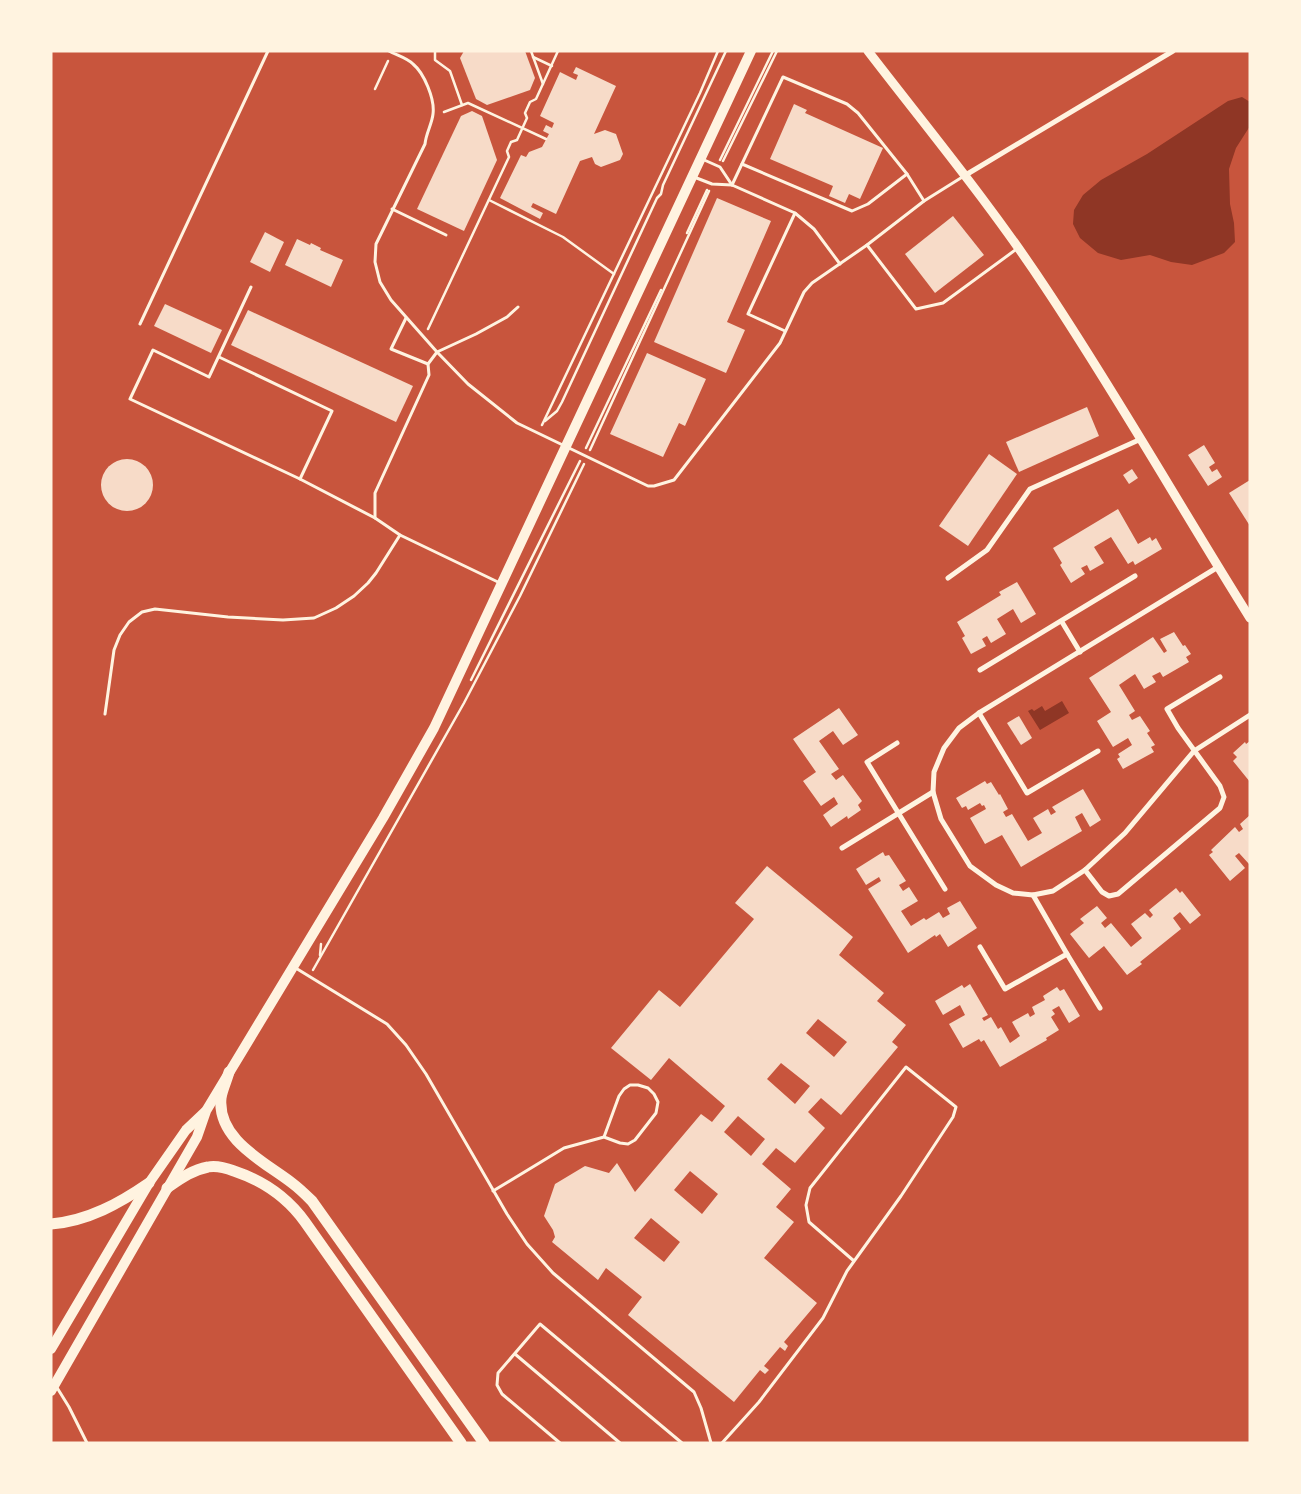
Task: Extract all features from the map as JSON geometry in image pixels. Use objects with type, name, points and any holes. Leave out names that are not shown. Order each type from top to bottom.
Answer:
[{"type":"highway","points":[[229,1072],[221,1098],[225,1120],[230,1132],[250,1152],[293,1184],[312,1201],[484,1443]]},
{"type":"highway","points":[[167,1188],[191,1172],[210,1166],[220,1166],[252,1178],[272,1189],[286,1200],[305,1222],[460,1443]]},
{"type":"highway","points":[[51,1224],[96,1213],[129,1197],[149,1183]]},
{"type":"main road","points":[[53,1388],[197,1137],[206,1111],[383,818],[434,728],[751,51]]},
{"type":"main road","points":[[51,1349],[149,1183],[186,1130],[206,1111]]},
{"type":"street","points":[[868,51],[1046,287],[1250,618]]},
{"type":"street","points":[[964,176],[1172,51]]},
{"type":"street","points":[[948,578],[987,550],[1030,489],[1141,439]]},
{"type":"street","points":[[1218,568],[979,713],[958,728],[944,748],[934,772],[933,792],[941,819],[970,866],[996,885],[1013,892],[1033,895],[1053,891],[1085,870],[1125,833],[1194,751],[1250,715]]},
{"type":"street","points":[[980,670],[1135,576]]},
{"type":"street","points":[[1062,622],[1080,652]]},
{"type":"street","points":[[1085,870],[1102,892],[1109,896],[1118,894],[1220,808],[1224,797],[1220,786],[1194,751],[1167,709],[1220,677]]},
{"type":"street","points":[[979,713],[1027,793],[1098,750]]},
{"type":"street","points":[[897,743],[867,762],[945,889]]},
{"type":"street","points":[[842,848],[933,792]]},
{"type":"street","points":[[1033,895],[1066,954],[1100,1008]]},
{"type":"street","points":[[980,947],[1005,989],[1066,954]]},
{"type":"lane","points":[[140,324],[268,51]]},
{"type":"lane","points":[[388,51],[413,64],[421,74],[433,101],[433,113],[425,137],[425,144],[376,244],[375,262],[380,282],[391,300],[406,318],[468,384],[517,423],[648,486],[674,480],[780,343],[804,292],[812,283],[867,245],[924,201],[964,176]]},
{"type":"lane","points":[[732,185],[783,77],[846,104],[852,109],[868,124],[907,174],[924,201]]},
{"type":"lane","points":[[702,159],[720,167],[732,185]]},
{"type":"lane","points":[[742,164],[852,211],[868,204],[907,174]]},
{"type":"lane","points":[[693,177],[712,184],[732,185],[795,213],[814,229],[840,264]]},
{"type":"lane","points":[[392,209],[446,235]]},
{"type":"lane","points":[[785,331],[748,314],[795,213]]},
{"type":"lane","points":[[867,245],[916,310],[943,303],[1018,248]]},
{"type":"lane","points":[[251,287],[210,377],[153,350],[130,399],[300,479],[375,518],[400,534],[503,584]]},
{"type":"lane","points":[[375,518],[375,493],[429,375],[428,364],[437,352],[507,317],[518,307]]},
{"type":"lane","points":[[406,318],[391,349],[428,364]]},
{"type":"lane","points":[[219,357],[332,411],[300,479]]},
{"type":"lane","points":[[105,714],[114,650],[120,635],[129,622],[142,612],[155,610],[237,618],[283,620],[314,618],[336,608],[361,589],[376,573],[400,534]]},
{"type":"lane","points":[[294,966],[387,1024],[406,1045],[426,1074],[493,1191],[527,1244],[553,1273],[694,1392],[701,1408],[711,1443]]},
{"type":"lane","points":[[722,1443],[759,1402],[823,1318],[847,1271],[901,1196],[953,1118],[956,1107],[906,1067],[810,1188],[806,1204],[809,1222],[854,1261]]},
{"type":"lane","points":[[493,1191],[564,1148],[604,1137],[628,1144],[635,1140],[656,1113],[658,1102],[654,1094],[648,1088],[638,1085],[630,1085],[624,1089],[619,1096],[604,1137]]},
{"type":"lane","points":[[560,1443],[502,1394],[497,1385],[498,1373],[540,1324],[682,1443]]},
{"type":"lane","points":[[515,1354],[620,1443]]},
{"type":"lane","points":[[53,1388],[69,1407],[87,1443]]},
{"type":"path","points":[[435,51],[435,60],[450,71],[462,105]]},
{"type":"path","points":[[531,51],[543,84]]},
{"type":"path","points":[[424,338],[509,157],[506,151],[511,142],[517,140],[527,118],[525,113],[530,102],[536,99],[558,51]]},
{"type":"path","points":[[538,434],[700,93],[718,51]]},
{"type":"path","points":[[544,422],[557,411],[562,402],[657,198],[661,194],[663,184],[726,51]]},
{"type":"path","points":[[720,167],[777,51]]},
{"type":"path","points":[[533,57],[552,66]]},
{"type":"path","points":[[375,89],[388,61]]},
{"type":"path","points":[[444,112],[468,103],[546,139]]},
{"type":"path","points":[[310,976],[464,703],[520,596],[587,457],[712,184]]},
{"type":"path","points":[[488,200],[563,237],[614,274]]},
{"type":"shaded area","points":[[1242,97],[1250,102],[1250,126],[1236,148],[1229,169],[1230,204],[1235,242],[1224,253],[1192,265],[1171,262],[1150,255],[1121,260],[1098,253],[1080,238],[1073,224],[1074,210],[1083,195],[1101,180],[1147,154],[1228,101]]},
{"type":"shaded area","points":[[1062,701],[1069,713],[1040,730],[1028,711],[1032,709],[1034,711],[1042,706],[1045,711]]},
{"type":"building","points":[[464,51],[525,51],[535,78],[530,90],[487,105],[476,99],[460,58]]},
{"type":"building","points":[[576,67],[616,86],[594,134],[605,130],[616,134],[623,154],[620,160],[601,167],[595,164],[592,157],[580,161],[556,214],[533,203],[531,207],[543,213],[540,219],[500,198],[521,155],[526,157],[529,152],[542,147],[549,134],[543,131],[546,125],[552,128],[554,123],[540,116],[560,72],[576,80],[578,75],[573,73]]},
{"type":"building","points":[[794,104],[807,110],[805,113],[883,148],[860,199],[849,194],[845,203],[829,196],[833,186],[770,159]]},
{"type":"building","points":[[472,111],[482,116],[497,160],[464,231],[417,209],[461,116]]},
{"type":"building","points":[[717,198],[771,221],[727,322],[745,330],[726,373],[654,342]]},
{"type":"building","points":[[953,216],[984,255],[935,293],[905,254]]},
{"type":"building","points":[[265,232],[284,242],[270,272],[250,262]]},
{"type":"building","points":[[297,239],[310,245],[311,243],[321,248],[320,250],[343,260],[331,287],[285,265]]},
{"type":"building","points":[[165,304],[222,330],[211,353],[154,326]]},
{"type":"building","points":[[248,310],[413,386],[396,422],[231,345]]},
{"type":"building","points":[[647,353],[706,379],[685,426],[679,423],[663,457],[610,434]]},
{"type":"building","points":[[1087,407],[1099,436],[1019,472],[1006,442]]},
{"type":"building","points":[[1204,445],[1215,463],[1209,467],[1212,472],[1217,469],[1222,477],[1208,486],[1188,455]]},
{"type":"building","points":[[989,454],[1017,474],[968,546],[939,526]]},
{"type":"building","points":[[122,459],[132,459],[142,463],[149,470],[153,485],[149,500],[142,507],[132,511],[122,511],[112,507],[105,500],[101,490],[101,480],[105,470],[112,463]]},
{"type":"building","points":[[1132,469],[1138,478],[1129,484],[1123,475]]},
{"type":"building","points":[[1250,480],[1250,526],[1229,493]]},
{"type":"building","points":[[1118,509],[1138,544],[1150,537],[1152,541],[1156,538],[1162,549],[1135,565],[1133,561],[1128,564],[1111,537],[1094,547],[1104,563],[1090,571],[1087,565],[1081,568],[1085,574],[1071,583],[1060,565],[1062,563],[1053,548]]},
{"type":"building","points":[[1017,582],[1036,614],[1021,623],[1013,609],[997,619],[1006,634],[991,643],[987,636],[982,639],[986,646],[971,654],[962,638],[965,636],[957,622],[1001,595],[999,592]]},
{"type":"building","points":[[1174,632],[1191,654],[1186,657],[1189,662],[1163,677],[1160,672],[1152,676],[1156,682],[1144,689],[1135,674],[1119,685],[1135,711],[1129,715],[1132,720],[1140,716],[1150,731],[1147,733],[1155,745],[1151,747],[1154,752],[1123,769],[1117,759],[1120,757],[1118,754],[1132,745],[1128,738],[1113,747],[1097,721],[1111,712],[1089,678],[1153,637],[1164,653],[1167,651],[1160,639]]},
{"type":"building","points":[[839,708],[858,735],[843,745],[833,731],[819,741],[839,769],[831,774],[836,780],[843,775],[862,801],[858,805],[861,810],[848,819],[847,816],[831,827],[823,815],[838,804],[834,797],[821,806],[803,781],[816,772],[793,739]]},
{"type":"building","points":[[1019,716],[1032,738],[1021,745],[1007,723]]},
{"type":"building","points":[[1250,741],[1250,782],[1233,761],[1237,757],[1233,753],[1245,742],[1246,744]]},
{"type":"building","points":[[985,781],[987,784],[991,782],[1000,794],[1008,809],[1003,812],[1006,817],[1012,814],[1028,841],[1042,833],[1033,818],[1048,809],[1051,815],[1056,812],[1052,807],[1083,789],[1101,820],[1090,827],[1082,813],[1075,817],[1082,831],[1021,867],[1002,835],[985,844],[970,818],[986,809],[984,805],[982,806],[980,803],[968,810],[966,806],[962,808],[956,798]]},
{"type":"building","points":[[1250,815],[1250,864],[1239,853],[1235,856],[1245,868],[1230,881],[1209,855],[1213,852],[1211,850],[1235,827],[1239,832],[1243,829],[1240,824]]},
{"type":"building","points":[[883,852],[885,856],[889,855],[906,881],[899,885],[903,891],[909,887],[918,901],[901,911],[911,926],[939,912],[943,918],[950,914],[947,908],[960,901],[977,928],[948,947],[940,934],[936,937],[935,935],[908,953],[868,889],[881,881],[879,877],[866,885],[856,869]]},
{"type":"building","points":[[767,866],[853,937],[839,955],[884,993],[877,1001],[906,1025],[892,1042],[898,1047],[841,1115],[821,1098],[808,1112],[825,1128],[795,1163],[776,1148],[762,1164],[791,1189],[776,1207],[794,1222],[764,1258],[817,1303],[784,1342],[788,1346],[785,1351],[780,1347],[764,1366],[769,1370],[765,1374],[760,1370],[734,1402],[628,1315],[642,1297],[606,1268],[598,1280],[552,1242],[555,1237],[553,1230],[544,1216],[555,1184],[585,1166],[609,1173],[617,1163],[635,1192],[701,1114],[712,1122],[725,1106],[669,1058],[651,1080],[611,1048],[659,990],[680,1007],[754,919],[735,903]],"holes":[[[818,1019],[847,1042],[834,1057],[806,1033]],[[781,1063],[810,1086],[795,1104],[767,1079]],[[738,1116],[765,1139],[751,1156],[724,1132]],[[690,1171],[718,1194],[702,1214],[674,1190]],[[651,1218],[680,1242],[664,1262],[634,1238]]]},
{"type":"building","points":[[1176,888],[1180,893],[1182,891],[1201,915],[1190,924],[1180,912],[1173,918],[1181,929],[1127,975],[1104,946],[1089,958],[1070,934],[1084,923],[1080,919],[1097,906],[1107,918],[1101,923],[1105,928],[1111,923],[1131,947],[1142,938],[1131,924],[1145,913],[1150,918],[1153,915],[1149,910]]},
{"type":"building","points":[[970,984],[988,1015],[982,1018],[984,1021],[991,1017],[998,1029],[1001,1027],[1010,1043],[1020,1036],[1012,1022],[1028,1013],[1030,1017],[1035,1014],[1032,1007],[1045,1000],[1043,996],[1057,987],[1060,991],[1064,989],[1080,1016],[1069,1023],[1059,1006],[1052,1010],[1055,1014],[1051,1017],[1059,1030],[1046,1038],[1047,1040],[1000,1067],[984,1040],[981,1042],[979,1039],[963,1048],[949,1024],[965,1015],[960,1005],[943,1015],[935,1001],[962,985],[964,988]]}]
